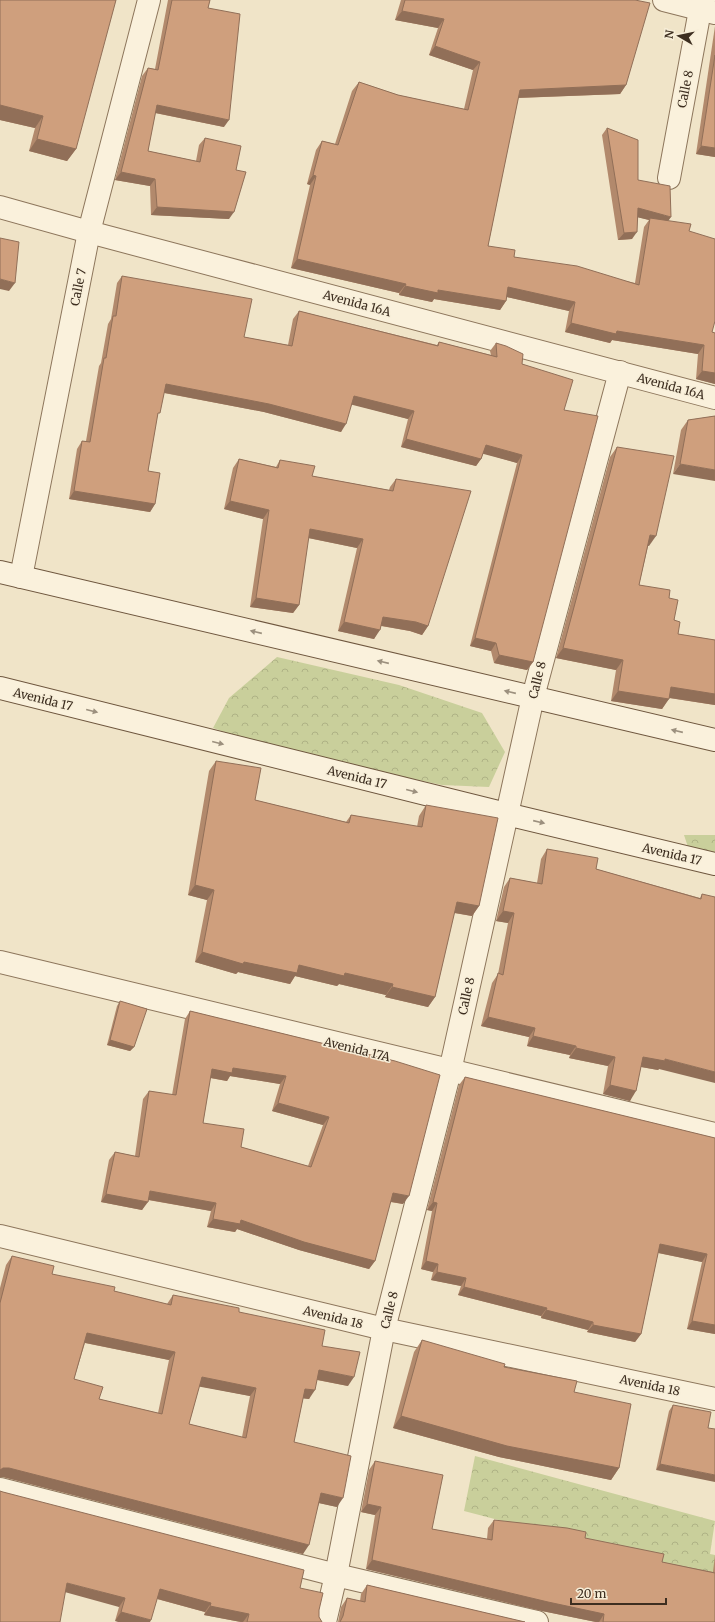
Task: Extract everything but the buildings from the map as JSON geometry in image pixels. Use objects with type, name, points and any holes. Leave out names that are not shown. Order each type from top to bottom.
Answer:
[{"type":"street","name":"Calle 7","points":[[22,577],[89,232],[149,0]]},
{"type":"street","points":[[664,0],[707,8]]},
{"type":"street","name":"Calle 8","points":[[669,178],[707,8]]},
{"type":"street","name":"Avenida 16A","points":[[0,207],[715,398]]},
{"type":"street","name":"Calle 8","points":[[325,1622],[336,1575],[384,1329],[450,1071],[533,697],[620,372]]},
{"type":"street","points":[[0,572],[715,740]]},
{"type":"street","name":"Avenida 17","points":[[0,688],[506,814],[715,864]]},
{"type":"street","name":"Avenida 17A","points":[[0,962],[715,1134]]},
{"type":"street","name":"Avenida 18","points":[[0,1236],[384,1329],[715,1399]]},
{"type":"street","points":[[0,1489],[336,1575],[537,1622]]},
{"type":"green space","points":[[277,657],[399,685],[482,713],[505,752],[489,787],[442,785],[336,763],[253,742],[213,728],[229,698]]},
{"type":"green space","points":[[684,835],[715,835],[715,864],[691,856]]},
{"type":"green space","points":[[475,1456],[715,1521],[710,1554],[715,1555],[715,1577],[464,1511]]}]
